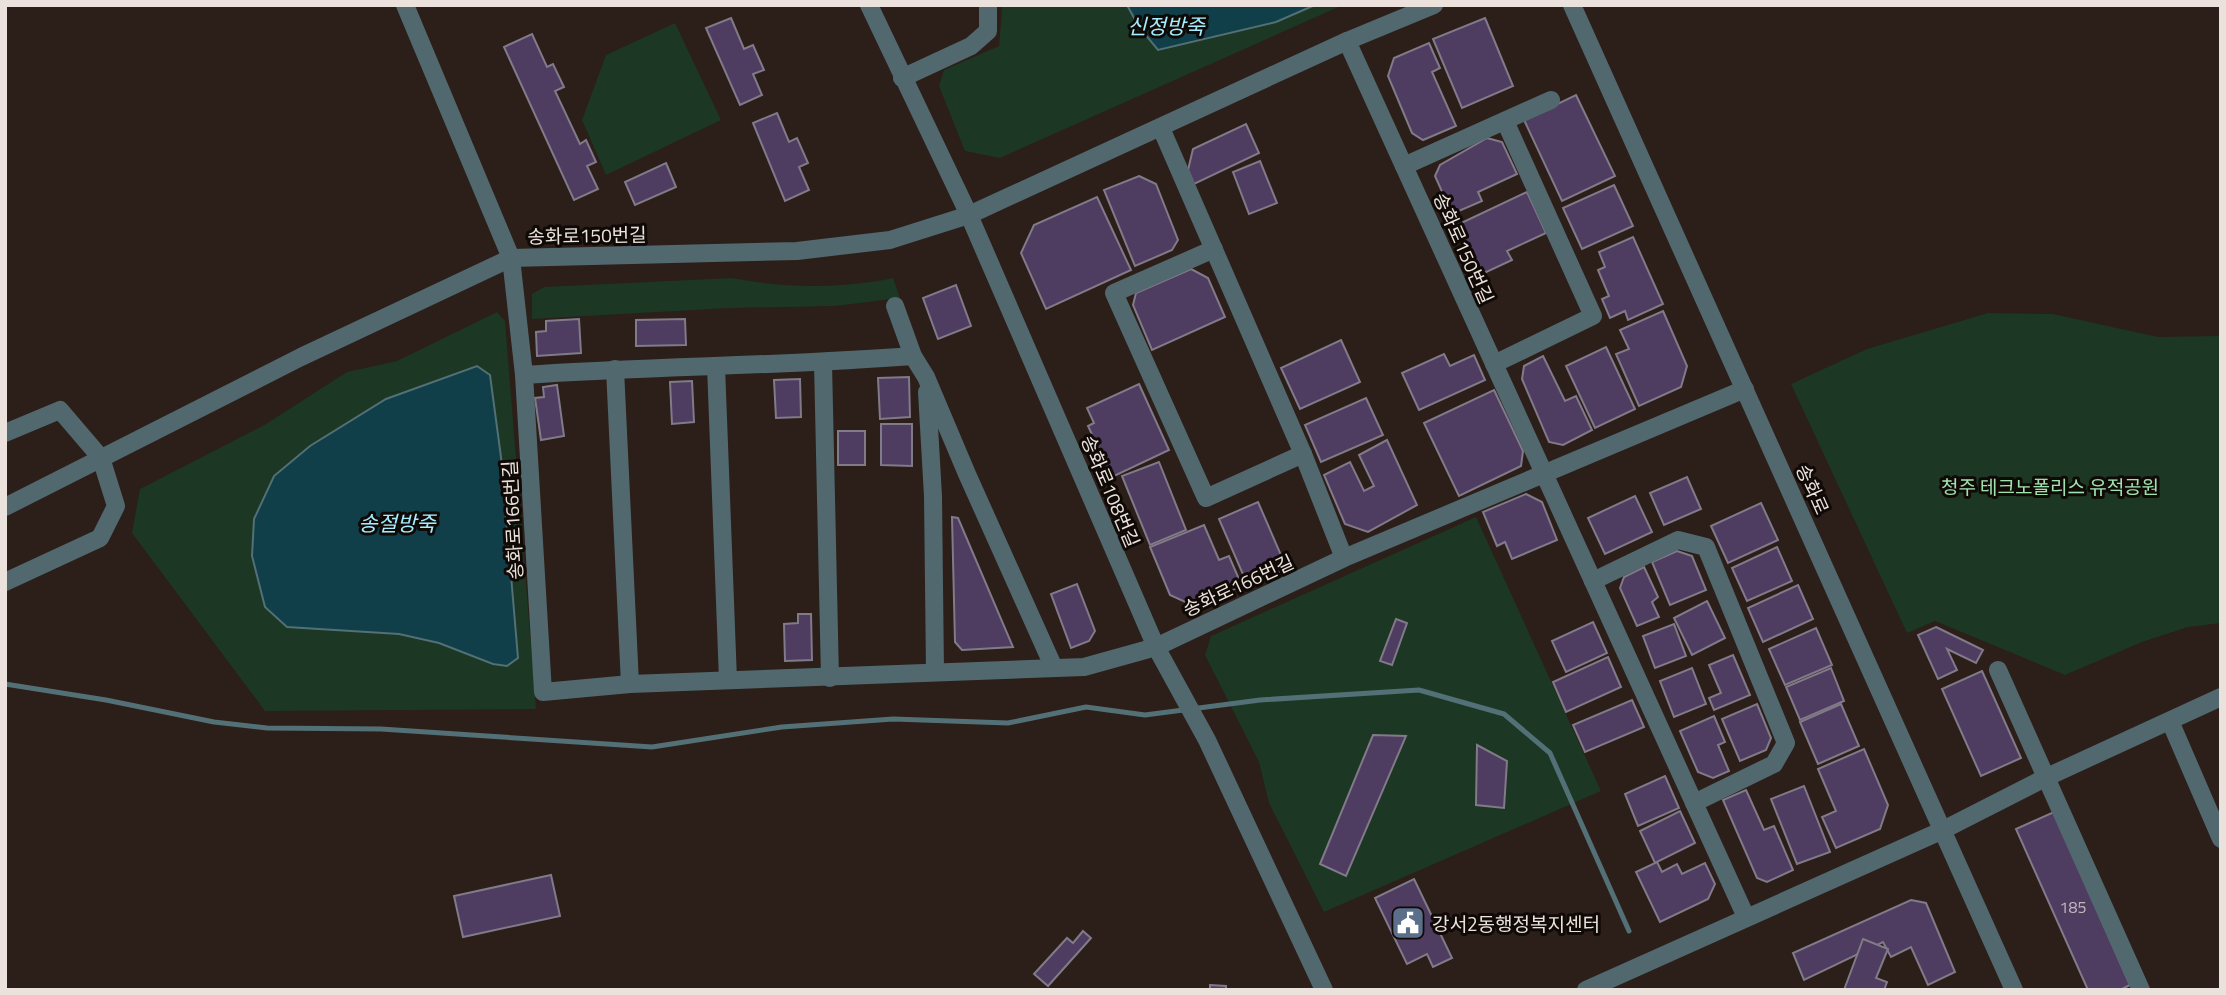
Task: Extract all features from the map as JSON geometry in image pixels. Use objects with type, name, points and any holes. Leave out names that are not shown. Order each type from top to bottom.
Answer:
[{"type":"street","name":"송화로166번길","points":[[405,5],[511,258],[524,375],[542,692],[630,684],[1084,667],[1156,647],[1344,558],[1745,389]]},
{"type":"street","name":"송화로108번길","points":[[869,5],[970,215],[1156,647],[1207,740],[1324,990]]},
{"type":"street","points":[[902,78],[971,46],[988,31],[988,5]]},
{"type":"street","name":"송화로150번길","points":[[5,507],[301,357],[511,258],[797,251],[890,240],[970,215],[1347,41],[1434,5]]},
{"type":"street","name":"송화로","points":[[1573,5],[2014,990]]},
{"type":"street","name":"송화로150번길","points":[[1347,41],[1544,473]]},
{"type":"street","points":[[1404,166],[1551,100]]},
{"type":"street","points":[[1494,364],[1593,316],[1505,121]]},
{"type":"street","points":[[1161,128],[1303,454],[1344,558]]},
{"type":"street","points":[[1214,249],[1114,293],[1206,498],[1303,454]]},
{"type":"street","points":[[895,306],[913,356],[926,377],[1054,668]]},
{"type":"street","points":[[524,375],[615,369],[823,363],[913,356]]},
{"type":"street","points":[[823,363],[830,678]]},
{"type":"street","points":[[716,366],[728,680]]},
{"type":"street","points":[[615,369],[630,684]]},
{"type":"street","points":[[926,377],[933,496],[935,672]]},
{"type":"street","points":[[5,433],[60,410],[101,458],[116,506],[100,538],[5,582]]},
{"type":"street","points":[[933,496],[944,473],[954,469],[967,474]]},
{"type":"street","points":[[1544,473],[1746,917]]},
{"type":"street","points":[[1592,580],[1678,540],[1706,547],[1786,743],[1774,764],[1694,803]]},
{"type":"street","points":[[1998,670],[2141,990]]},
{"type":"street","points":[[1586,990],[1943,830],[2047,777],[2221,697]]},
{"type":"street","points":[[2170,720],[2221,839]]},
{"type":"green space","points":[[1000,5],[1343,5],[1000,158],[965,151],[939,86],[944,70],[999,46],[1002,10]]},
{"type":"green space","points":[[675,23],[721,120],[606,175],[582,120],[606,55]]},
{"type":"green space","points":[[732,278],[812,286],[893,278],[900,298],[835,306],[729,308],[532,319],[532,294],[544,287]]},
{"type":"green space","points":[[497,312],[505,321],[536,709],[265,711],[132,533],[140,489],[266,424],[347,372],[397,361]]},
{"type":"green space","name":"청주 테크노폴리스 유적공원","points":[[1988,313],[2053,314],[2158,337],[2221,336],[2221,623],[2188,627],[2142,642],[2065,675],[1935,621],[1907,633],[1791,384],[1867,349]]},
{"type":"green space","points":[[1476,517],[1601,791],[1324,912],[1269,803],[1259,762],[1205,655],[1211,636]]},
{"type":"water","name":"신정방죽","points":[[1127,5],[1315,5],[1276,22],[1158,50],[1139,27]]},
{"type":"water","name":"송절방죽","points":[[477,366],[490,375],[501,457],[518,658],[507,666],[493,664],[439,643],[399,634],[287,627],[265,607],[252,556],[254,519],[274,476],[310,446],[386,399]]},
{"type":"building","points":[[731,18],[744,49],[753,45],[764,70],[753,74],[762,95],[740,105],[706,28]]},
{"type":"building","points":[[1485,18],[1513,86],[1462,108],[1433,39]]},
{"type":"building","points":[[532,34],[547,67],[553,64],[564,87],[555,91],[580,144],[586,140],[596,162],[587,166],[598,189],[574,200],[504,47]]},
{"type":"building","points":[[1429,43],[1440,68],[1432,72],[1456,126],[1423,140],[1412,133],[1388,76],[1394,58]]},
{"type":"building","points":[[1576,95],[1615,176],[1562,201],[1524,120]]},
{"type":"building","points":[[777,113],[789,142],[797,138],[808,163],[799,167],[809,190],[785,201],[753,123]]},
{"type":"building","points":[[1246,124],[1259,153],[1194,184],[1188,170],[1193,149]]},
{"type":"building","points":[[1487,138],[1502,142],[1517,174],[1478,192],[1482,201],[1452,214],[1435,176],[1440,165]]},
{"type":"building","points":[[1260,161],[1277,203],[1249,214],[1233,172]]},
{"type":"building","points":[[666,163],[676,187],[635,205],[625,182]]},
{"type":"building","points":[[1139,176],[1156,184],[1178,240],[1172,250],[1135,266],[1104,190]]},
{"type":"building","points":[[1614,185],[1633,226],[1582,249],[1563,208]]},
{"type":"building","points":[[1527,192],[1546,233],[1507,251],[1512,260],[1480,275],[1457,225]]},
{"type":"building","points":[[1097,197],[1131,270],[1046,309],[1021,253],[1034,225]]},
{"type":"building","points":[[1633,237],[1663,304],[1628,320],[1625,311],[1610,318],[1602,299],[1609,296],[1598,270],[1605,267],[1599,252]]},
{"type":"building","points":[[1191,269],[1208,278],[1225,317],[1152,350],[1133,305],[1136,293]]},
{"type":"building","points":[[956,285],[971,326],[938,339],[923,298]]},
{"type":"building","points":[[1663,311],[1687,366],[1681,387],[1639,406],[1616,354],[1629,349],[1620,330]]},
{"type":"building","points":[[579,319],[581,353],[537,356],[536,332],[546,331],[546,321]]},
{"type":"building","points":[[685,319],[686,345],[636,346],[636,320]]},
{"type":"building","points":[[1341,340],[1360,382],[1300,409],[1281,368]]},
{"type":"building","points":[[1606,347],[1635,409],[1595,428],[1566,366]]},
{"type":"building","points":[[1444,354],[1450,366],[1474,355],[1485,380],[1419,410],[1402,373]]},
{"type":"building","points":[[1543,356],[1565,401],[1576,396],[1592,430],[1563,445],[1549,442],[1522,379],[1524,366]]},
{"type":"building","points":[[909,377],[910,417],[880,419],[878,378]]},
{"type":"building","points":[[800,379],[801,417],[776,418],[774,380]]},
{"type":"building","points":[[692,381],[694,422],[672,424],[670,382]]},
{"type":"building","points":[[1139,384],[1169,450],[1112,477],[1088,426],[1094,423],[1087,408]]},
{"type":"building","points":[[557,385],[564,436],[541,440],[535,398],[544,397],[543,387]]},
{"type":"building","points":[[1494,390],[1523,451],[1521,466],[1459,496],[1424,423]]},
{"type":"building","points":[[1366,398],[1383,435],[1321,462],[1305,425]]},
{"type":"building","points":[[881,424],[912,424],[912,466],[881,465]]},
{"type":"building","points":[[838,431],[865,431],[865,465],[838,465]]},
{"type":"building","points":[[1387,440],[1417,505],[1368,532],[1345,524],[1324,475],[1350,462],[1364,491],[1374,486],[1359,455]]},
{"type":"building","points":[[1159,462],[1186,530],[1150,545],[1122,476]]},
{"type":"building","points":[[1687,477],[1701,509],[1664,525],[1650,493]]},
{"type":"building","points":[[1526,494],[1542,502],[1557,540],[1512,559],[1505,542],[1497,546],[1483,512]]},
{"type":"building","points":[[1635,496],[1652,532],[1605,554],[1588,518]]},
{"type":"building","points":[[1258,502],[1287,569],[1248,586],[1219,519]]},
{"type":"building","points":[[1761,503],[1778,540],[1728,563],[1711,526]]},
{"type":"building","points":[[952,517],[958,518],[1013,647],[962,650],[955,642]]},
{"type":"building","points":[[1204,525],[1219,560],[1229,556],[1242,586],[1194,606],[1170,595],[1150,547]]},
{"type":"building","points":[[1777,547],[1792,581],[1747,601],[1732,568]]},
{"type":"building","points":[[1677,551],[1692,556],[1706,590],[1670,605],[1652,562]]},
{"type":"building","points":[[1644,567],[1658,597],[1652,602],[1659,617],[1637,626],[1620,588],[1624,577]]},
{"type":"building","points":[[1077,584],[1095,631],[1089,641],[1071,648],[1051,594]]},
{"type":"building","points":[[1798,585],[1813,619],[1763,642],[1748,608]]},
{"type":"building","points":[[1707,601],[1725,638],[1692,655],[1674,618]]},
{"type":"building","points":[[798,614],[811,614],[812,660],[785,661],[784,624],[798,623]]},
{"type":"building","points":[[1396,619],[1407,623],[1392,665],[1380,661]]},
{"type":"building","points":[[1593,622],[1607,653],[1566,672],[1552,641]]},
{"type":"building","points":[[1674,624],[1686,656],[1655,668],[1643,636]]},
{"type":"building","points":[[1936,627],[1983,650],[1976,663],[1947,649],[1957,670],[1938,679],[1918,635]]},
{"type":"building","points":[[1816,628],[1832,665],[1785,685],[1769,649]]},
{"type":"building","points":[[1733,655],[1750,695],[1714,710],[1709,698],[1721,693],[1709,665]]},
{"type":"building","points":[[1608,657],[1621,687],[1566,712],[1553,682]]},
{"type":"building","points":[[1692,668],[1706,704],[1674,717],[1660,681]]},
{"type":"building","points":[[1831,668],[1844,701],[1800,720],[1786,687]]},
{"type":"building","points":[[1982,671],[2021,758],[1981,776],[1942,689]]},
{"type":"building","points":[[1632,700],[1644,727],[1585,752],[1573,725]]},
{"type":"building","points":[[1757,704],[1771,738],[1766,750],[1740,761],[1722,719]]},
{"type":"building","points":[[1841,704],[1859,746],[1818,764],[1800,722]]},
{"type":"building","points":[[1714,716],[1725,742],[1718,745],[1729,771],[1713,778],[1698,772],[1680,731]]},
{"type":"building","points":[[1373,735],[1406,736],[1346,876],[1320,864]]},
{"type":"building","points":[[1477,745],[1507,761],[1504,808],[1476,805]]},
{"type":"building","points":[[1864,749],[1888,805],[1880,829],[1836,848],[1822,817],[1836,811],[1818,769]]},
{"type":"building","points":[[1665,776],[1679,808],[1638,826],[1625,794]]},
{"type":"building","points":[[1804,786],[1830,852],[1797,864],[1771,799]]},
{"type":"building","points":[[1746,790],[1764,830],[1774,826],[1793,870],[1767,882],[1757,878],[1723,800]]},
{"type":"building","points":[[1680,811],[1695,843],[1655,863],[1640,831]]},
{"type":"building","points":[[2054,812],[2130,985],[2120,990],[2088,990],[2016,829]]},
{"type":"building","points":[[1657,862],[1662,872],[1677,864],[1682,874],[1705,863],[1715,884],[1708,899],[1660,922],[1636,872]]},
{"type":"building","points":[[551,875],[560,916],[463,937],[454,896]]},
{"type":"building","points":[[1414,879],[1452,958],[1433,967],[1427,954],[1407,964],[1375,898]]},
{"type":"building","points":[[1911,900],[1926,903],[1955,972],[1928,985],[1911,947],[1891,957],[1883,942],[1804,980],[1793,953]]},
{"type":"building","points":[[1083,931],[1091,938],[1048,986],[1034,974],[1067,938],[1073,943]]},
{"type":"building","points":[[1863,939],[1888,949],[1876,978],[1887,982],[1884,990],[1844,990]]},
{"type":"building","points":[[1210,985],[1226,986],[1226,990],[1210,990]]},
{"type":"waterway","points":[[5,684],[106,700],[214,722],[267,728],[381,729],[652,747],[782,727],[893,719],[1008,723],[1086,707],[1145,715],[1260,700],[1419,690],[1504,714],[1550,753],[1629,931]]},
{"type":"place","name":"강서2동행정복지센터","points":[[1408,923]]}]
